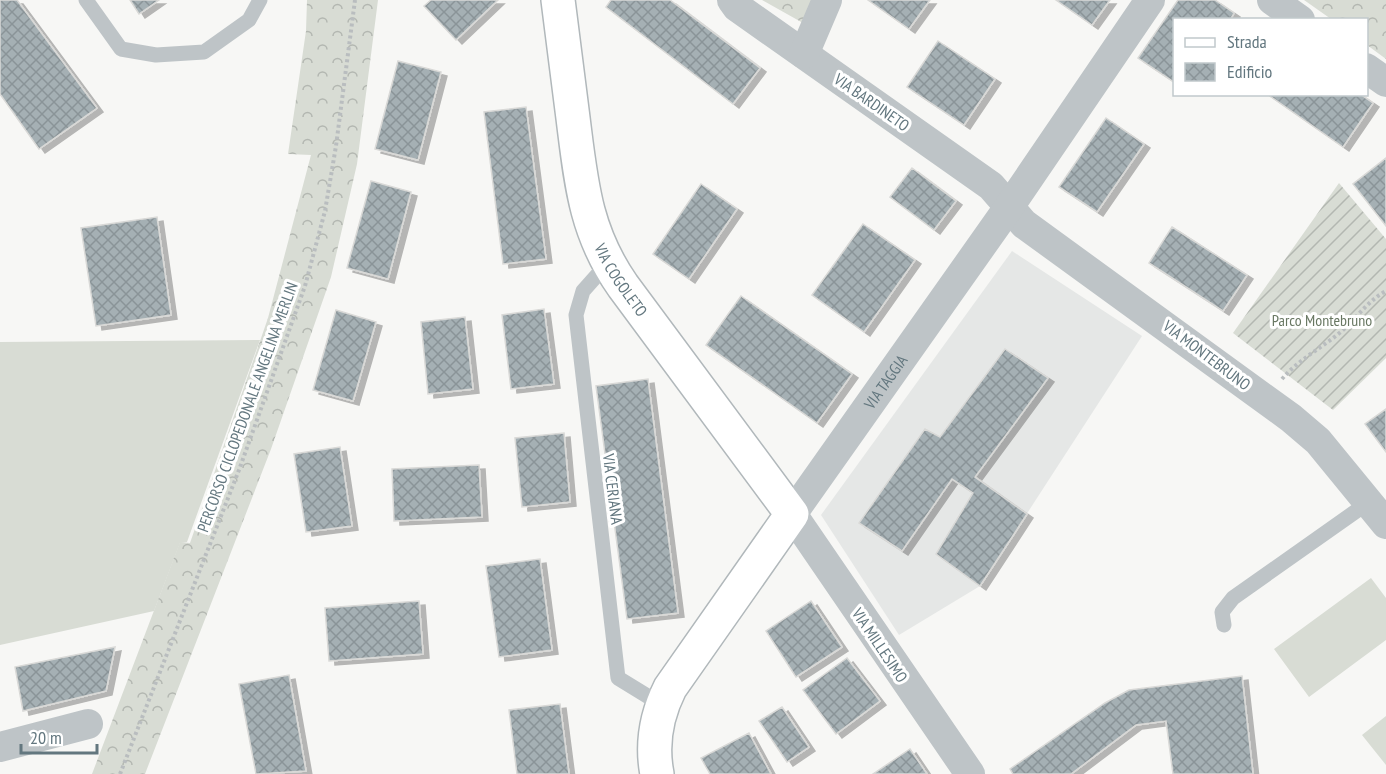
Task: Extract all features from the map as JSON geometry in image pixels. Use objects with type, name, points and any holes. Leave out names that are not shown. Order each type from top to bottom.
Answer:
[{"type":"street","name":"VIA COGOLETO","points":[[558,0],[584,204],[607,264],[787,521]]},
{"type":"street","name":"VIA BARDINETO","points":[[732,0],[737,7],[991,186],[1009,207]]},
{"type":"street","points":[[804,54],[827,0]]},
{"type":"street","name":"VIA TAGGIA","points":[[657,774],[654,741],[662,705],[677,676],[1009,207],[1149,0]]},
{"type":"street","points":[[1272,0],[1297,18]]},
{"type":"street","points":[[1368,69],[1386,82]]},
{"type":"street","name":"VIA MONTEBRUNO","points":[[1009,207],[1024,224],[1265,399],[1318,441],[1378,513]]},
{"type":"street","name":"VIA MILLESIMO","points":[[787,521],[958,774]]},
{"type":"street","name":"VIA MILLESIMO","points":[[787,521],[970,774]]},
{"type":"street","points":[[0,747],[88,724]]},
{"type":"lane","points":[[86,0],[121,49],[156,55],[204,52],[249,20],[260,0]]},
{"type":"lane","name":"VIA CERIANA","points":[[607,264],[583,291],[576,315],[589,446],[618,678],[662,705]]},
{"type":"lane","points":[[1224,625],[1222,612],[1233,598],[1378,513]]},
{"type":"path","name":"PERCORSO CICLOPEDONALE ANGELINA MERLIN","points":[[120,774],[239,470],[305,286],[332,168],[355,0]]},
{"type":"path","points":[[1265,399],[1301,359],[1343,330],[1375,296],[1386,291]]},
{"type":"shaded area","points":[[1012,251],[1142,336],[980,586],[899,635],[821,515]]},
{"type":"green space","points":[[307,0],[378,0],[357,164],[331,277],[271,449],[145,774],[92,774],[180,542],[190,543],[268,318],[311,155],[288,154],[306,31]]},
{"type":"green space","points":[[762,0],[813,0],[803,23]]},
{"type":"green space","points":[[1304,0],[1386,0],[1386,59],[1368,46],[1368,18],[1330,18]]},
{"type":"green space","name":"Parco Montebruno","points":[[1339,183],[1386,239],[1386,358],[1333,410],[1233,333]]},
{"type":"green space","points":[[260,340],[187,542],[180,543],[154,611],[0,645],[0,342]]},
{"type":"green space","points":[[1371,578],[1386,598],[1386,640],[1309,697],[1274,649]]},
{"type":"green space","points":[[1386,716],[1386,765],[1362,735]]},
{"type":"building","points":[[0,0],[17,0],[97,108],[39,149],[0,94]]},
{"type":"building","points":[[130,0],[159,0],[139,14]]},
{"type":"building","points":[[431,0],[498,0],[456,40],[424,6]]},
{"type":"building","points":[[611,0],[670,0],[760,68],[733,104],[606,7]]},
{"type":"building","points":[[868,0],[930,0],[909,29]]},
{"type":"building","points":[[1056,0],[1110,0],[1092,25]]},
{"type":"building","points":[[1178,0],[1215,0],[1234,13],[1231,18],[1173,18],[1173,81],[1138,58]]},
{"type":"building","points":[[938,41],[995,79],[964,125],[907,87]]},
{"type":"building","points":[[398,61],[441,72],[418,160],[375,149]]},
{"type":"building","points":[[1270,96],[1363,96],[1373,103],[1343,147]]},
{"type":"building","points":[[526,107],[546,259],[503,264],[484,112]]},
{"type":"building","points":[[1106,118],[1144,144],[1097,212],[1059,187]]},
{"type":"building","points":[[1386,158],[1386,226],[1353,184]]},
{"type":"building","points":[[912,168],[956,201],[934,230],[890,197]]},
{"type":"building","points":[[371,181],[411,192],[388,279],[347,268]]},
{"type":"building","points":[[701,184],[737,209],[689,279],[653,254]]},
{"type":"building","points":[[157,217],[171,315],[96,326],[81,228]]},
{"type":"building","points":[[863,224],[915,260],[864,332],[812,295]]},
{"type":"building","points":[[1172,227],[1247,275],[1223,311],[1149,263]]},
{"type":"building","points":[[741,296],[852,374],[817,423],[706,345]]},
{"type":"building","points":[[544,309],[554,384],[511,389],[502,315]]},
{"type":"building","points":[[336,310],[376,322],[353,401],[313,390]]},
{"type":"building","points":[[465,317],[473,389],[428,394],[421,322]]},
{"type":"building","points":[[1005,349],[1048,378],[975,477],[1027,514],[980,586],[936,554],[973,493],[952,479],[902,551],[859,523],[925,429],[940,437]]},
{"type":"building","points":[[648,379],[678,613],[627,619],[596,386]]},
{"type":"building","points":[[1386,409],[1386,452],[1365,424]]},
{"type":"building","points":[[564,433],[570,502],[522,507],[515,438]]},
{"type":"building","points":[[340,447],[352,526],[306,532],[294,454]]},
{"type":"building","points":[[479,465],[482,517],[394,521],[392,469]]},
{"type":"building","points":[[540,559],[552,650],[499,657],[486,566]]},
{"type":"building","points":[[419,601],[423,654],[329,661],[325,608]]},
{"type":"building","points":[[811,601],[842,647],[796,677],[766,631]]},
{"type":"building","points":[[115,647],[106,691],[23,711],[15,667]]},
{"type":"building","points":[[847,658],[880,701],[836,734],[803,690]]},
{"type":"building","points":[[289,675],[306,771],[256,774],[239,684]]},
{"type":"building","points":[[1242,676],[1253,774],[1173,774],[1166,721],[1136,725],[1071,774],[1013,774],[1010,769],[1105,703],[1129,690]]},
{"type":"building","points":[[560,704],[569,774],[517,774],[509,710]]},
{"type":"building","points":[[782,707],[809,747],[787,762],[759,721]]},
{"type":"building","points":[[749,733],[771,774],[710,774],[701,758]]},
{"type":"building","points":[[910,749],[927,774],[873,774]]}]
